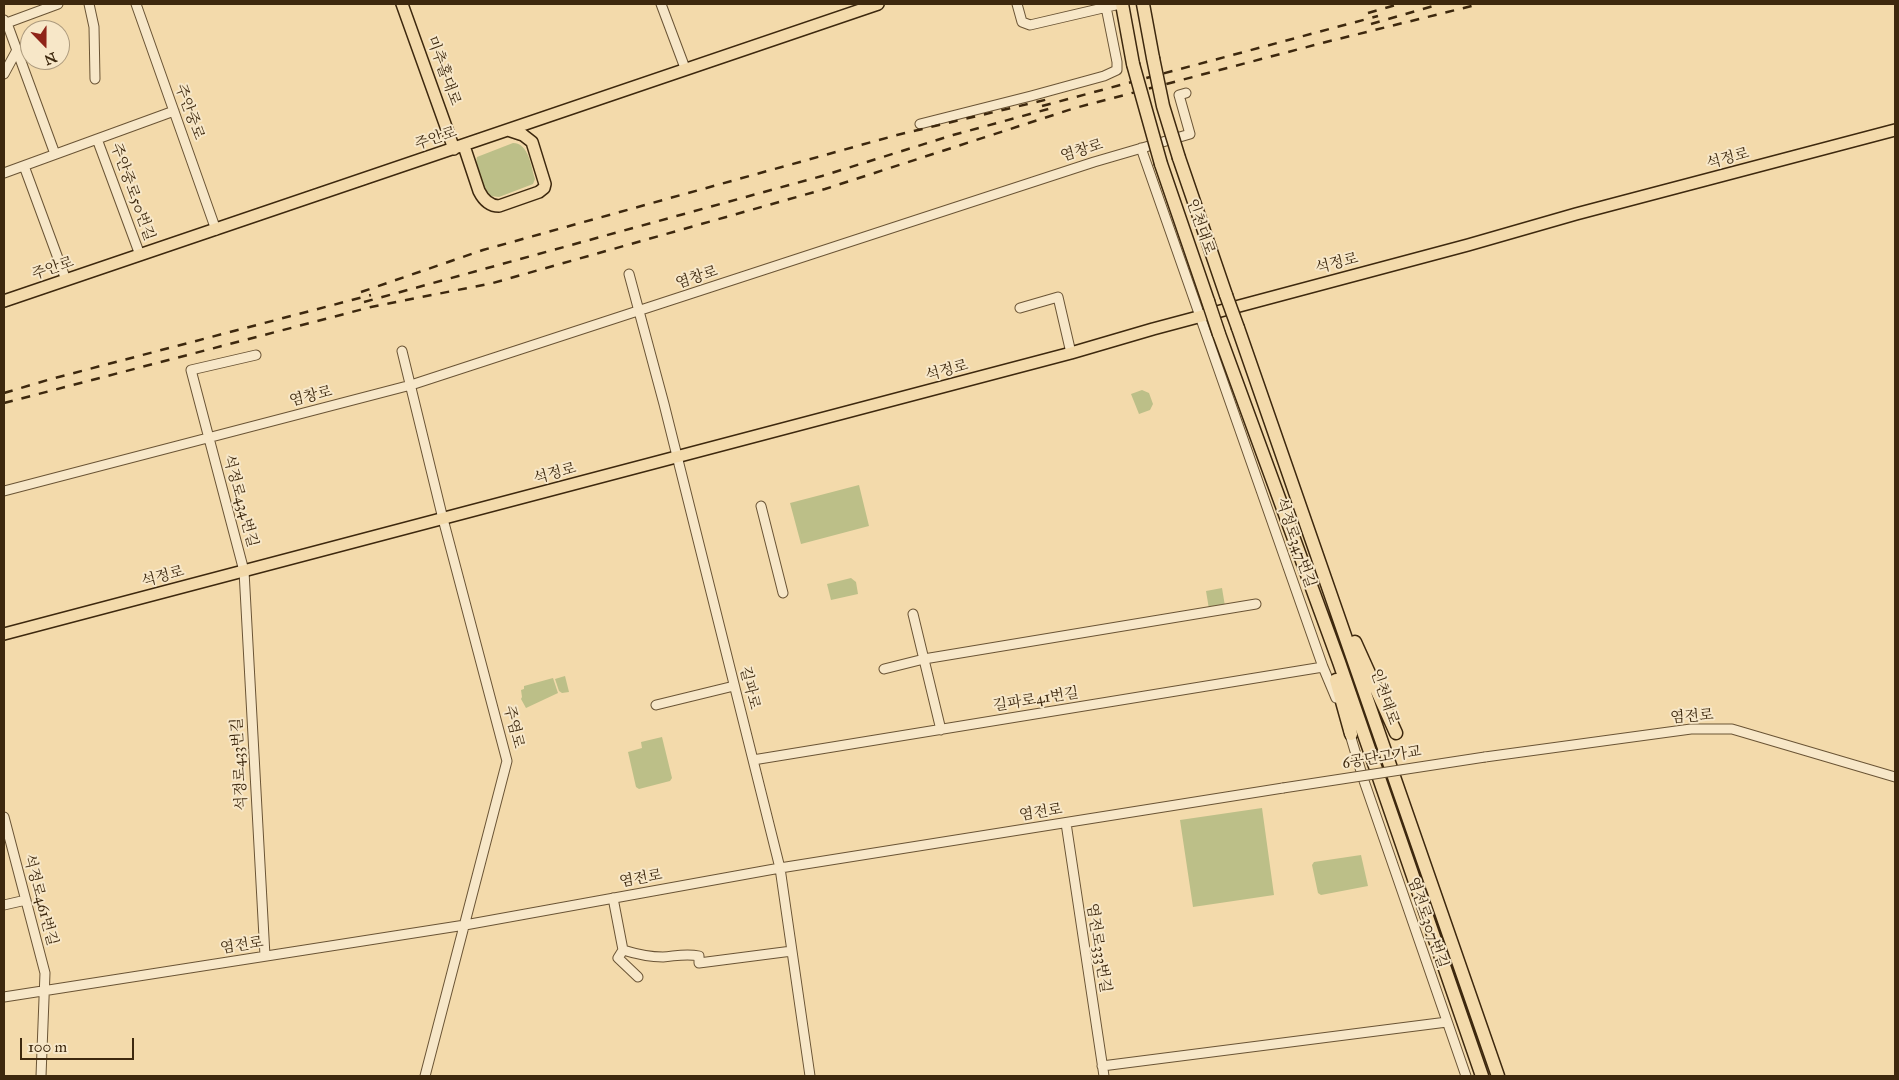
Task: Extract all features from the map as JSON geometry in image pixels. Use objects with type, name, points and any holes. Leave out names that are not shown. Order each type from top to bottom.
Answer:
[{"type":"highway","name":"인천대로","points":[[1121,4],[1133,64],[1161,164],[1219,334],[1307,574],[1482,1076]]},
{"type":"highway","name":"인천대로","points":[[1143,4],[1163,106],[1179,158],[1498,1076]]},
{"type":"highway","points":[[1323,570],[1396,734]]},
{"type":"highway","points":[[1307,574],[1318,624],[1341,694],[1350,734]]},
{"type":"main road","name":"미추홀대로","points":[[402,4],[459,148]]},
{"type":"main road","name":"주안로","points":[[4,301],[459,148],[684,68],[878,4]]},
{"type":"main road","points":[[459,148],[479,191],[488,203],[499,206],[539,192],[544,188],[545,184],[532,142],[523,135],[508,130]]},
{"type":"main road","name":"석정로","points":[[4,634],[1071,353],[1199,316],[1468,246],[1576,214],[1895,130]]},
{"type":"street","points":[[55,154],[17,50],[5,23],[58,4]]},
{"type":"street","points":[[89,4],[94,27],[95,78]]},
{"type":"street","name":"주안중로","points":[[136,4],[216,230]]},
{"type":"street","points":[[661,4],[684,68]]},
{"type":"street","points":[[1018,4],[1022,22],[1030,25],[1121,4]]},
{"type":"street","points":[[920,124],[1050,91],[1104,76],[1117,70],[1106,7]]},
{"type":"street","points":[[4,74],[17,50]]},
{"type":"street","name":"염창로","points":[[4,491],[411,385],[996,193],[1190,134],[1179,95],[1186,93]]},
{"type":"street","name":"주안중로50번길","points":[[4,173],[174,111]]},
{"type":"street","name":"주안중로50번길","points":[[97,139],[140,255]]},
{"type":"street","name":"석정로347번길","points":[[1141,148],[1323,667],[1350,734],[1362,778]]},
{"type":"street","points":[[24,166],[66,280]]},
{"type":"street","name":"길파로","points":[[629,274],[678,457],[780,868],[810,1076]]},
{"type":"street","points":[[1020,308],[1058,297],[1071,353]]},
{"type":"street","name":"주염로","points":[[402,351],[507,761],[425,1076]]},
{"type":"street","points":[[209,437],[191,370],[256,355]]},
{"type":"street","name":"석정로434번길","points":[[209,437],[244,571]]},
{"type":"street","points":[[761,506],[783,593]]},
{"type":"street","name":"석정로433번길","points":[[244,571],[265,956]]},
{"type":"street","points":[[884,669],[924,659],[1256,604]]},
{"type":"street","points":[[913,614],[942,730]]},
{"type":"street","name":"길파로41번길","points":[[753,760],[1323,667]]},
{"type":"street","points":[[656,705],[734,686]]},
{"type":"street","name":"염전로","points":[[1485,757],[1691,729],[1732,729],[1895,777]]},
{"type":"street","name":"6공단고가교","points":[[1283,788],[1485,757]]},
{"type":"street","name":"염전로307번길","points":[[1362,778],[1466,1076]]},
{"type":"street","name":"염전로","points":[[4,997],[465,925],[780,868],[1283,788]]},
{"type":"street","name":"석정로461번길","points":[[4,817],[45,973],[41,1076]]},
{"type":"street","name":"염전로333번길","points":[[1066,823],[1104,1076]]},
{"type":"street","points":[[613,898],[623,950],[618,958],[638,978]]},
{"type":"street","points":[[4,905],[26,900]]},
{"type":"street","points":[[623,950],[646,956],[661,957],[688,954],[699,956],[699,962],[792,951]]},
{"type":"street","points":[[1102,1066],[1447,1022]]},
{"type":"green space","points":[[513,143],[523,147],[526,151],[535,179],[533,184],[499,197],[490,196],[479,178],[477,157]]},
{"type":"green space","points":[[1142,390],[1149,393],[1153,404],[1150,410],[1139,414],[1131,394]]},
{"type":"green space","points":[[859,485],[869,526],[801,544],[790,503]]},
{"type":"green space","points":[[851,578],[856,582],[858,594],[831,600],[827,584]]},
{"type":"green space","points":[[1222,588],[1225,606],[1209,609],[1206,591]]},
{"type":"green space","points":[[565,676],[569,692],[562,693],[559,691],[555,679]]},
{"type":"green space","points":[[553,678],[558,693],[526,708],[521,699],[521,690],[524,689],[524,686]]},
{"type":"green space","points":[[662,737],[672,778],[670,781],[639,789],[636,787],[628,752],[642,748],[641,742]]},
{"type":"green space","points":[[1262,808],[1274,895],[1193,907],[1180,820]]},
{"type":"green space","points":[[1361,855],[1368,886],[1321,895],[1318,893],[1312,865],[1314,862]]},
{"type":"railway","points":[[1368,13],[1399,4]]},
{"type":"railway","points":[[1371,24],[1440,4]]},
{"type":"railway","points":[[4,403],[371,307],[493,283],[825,189],[1075,108],[1480,4]]},
{"type":"railway","points":[[1042,106],[1378,16]]},
{"type":"railway","points":[[361,292],[483,250],[897,135],[1049,99]]},
{"type":"railway","points":[[364,302],[822,176],[953,135],[1052,108]]},
{"type":"railway","points":[[4,393],[371,295]]}]
